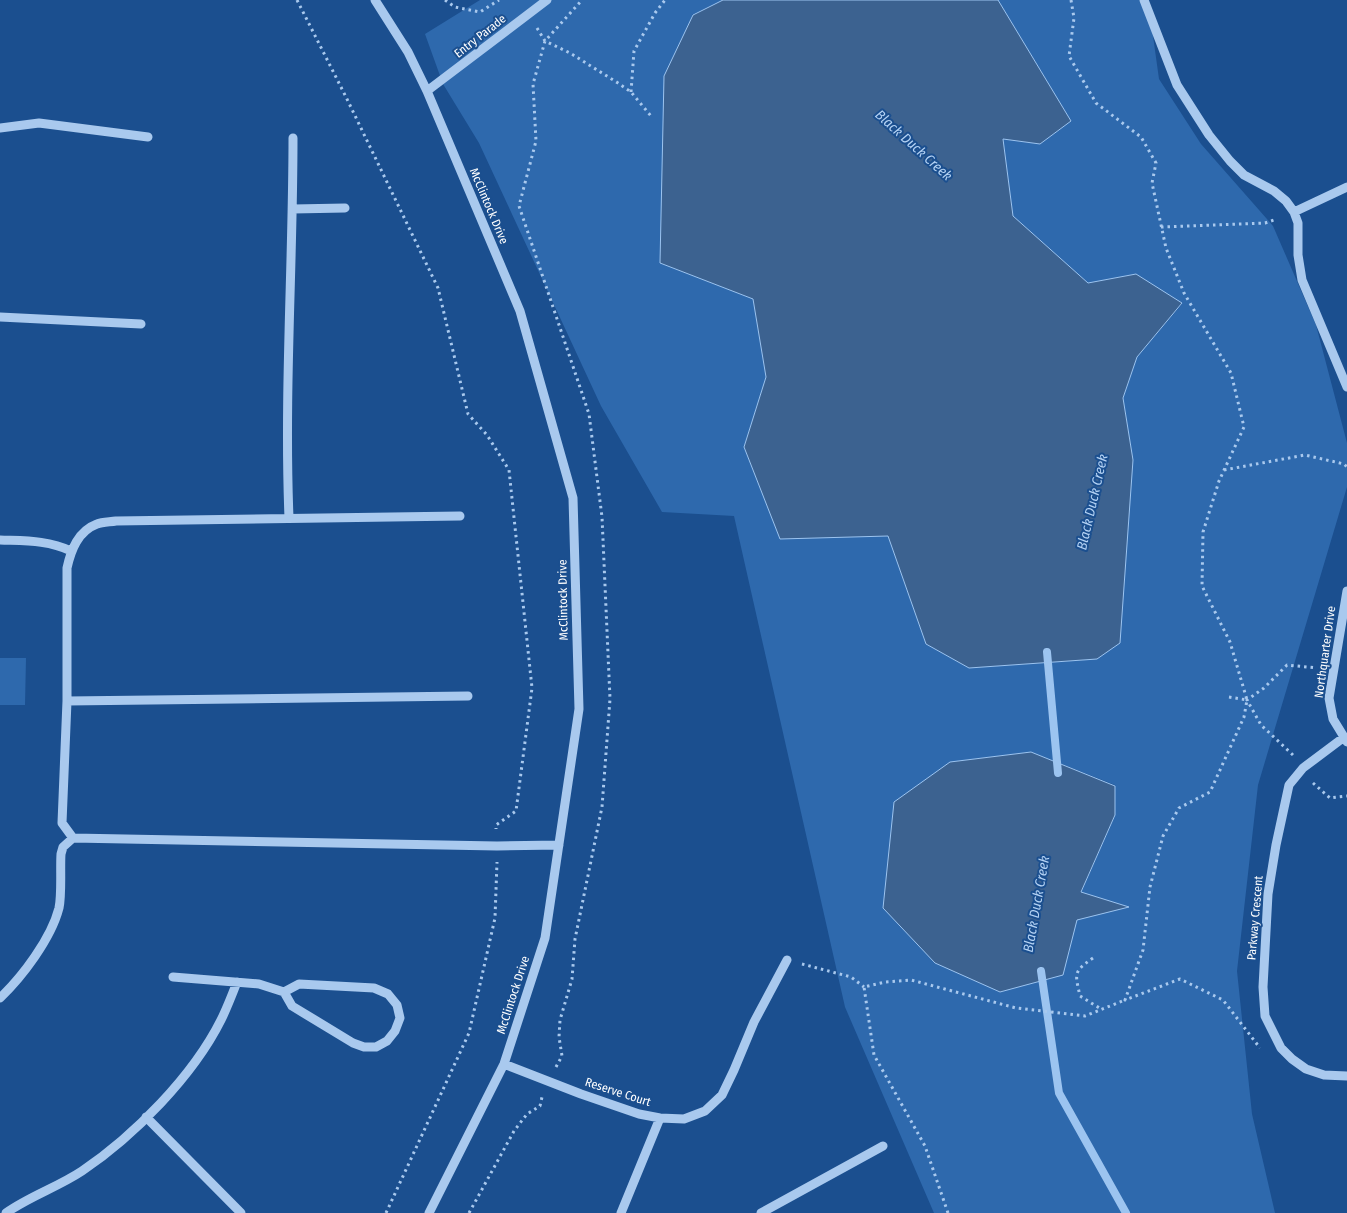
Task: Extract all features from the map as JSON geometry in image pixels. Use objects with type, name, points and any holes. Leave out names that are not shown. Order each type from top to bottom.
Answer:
[{"type":"street","name":"McClintock Drive","points":[[375,0],[408,52],[427,92],[520,311],[573,498],[579,709],[545,938],[504,1064],[429,1213]]},
{"type":"street","name":"Entry Parade","points":[[427,92],[547,0]]},
{"type":"street","points":[[1144,0],[1176,85],[1209,135],[1244,175],[1274,192],[1286,201],[1294,212],[1298,223],[1298,255],[1302,280],[1347,387]]},
{"type":"street","points":[[0,128],[39,123],[148,137]]},
{"type":"street","points":[[289,518],[287,453],[293,138]]},
{"type":"street","points":[[1294,212],[1347,187]]},
{"type":"street","points":[[293,209],[345,208]]},
{"type":"street","points":[[0,317],[141,324]]},
{"type":"street","points":[[74,838],[62,823],[67,701],[67,568],[71,551],[82,533],[97,524],[116,521],[460,516]]},
{"type":"street","points":[[0,540],[42,541],[71,551]]},
{"type":"street","name":"Northquarter Drive","points":[[1345,740],[1333,719],[1329,698],[1347,591]]},
{"type":"street","points":[[67,701],[468,696]]},
{"type":"street","name":"Parkway Crescent","points":[[1345,740],[1303,768],[1289,785],[1268,894],[1263,987],[1265,1016],[1281,1048],[1306,1069],[1324,1075],[1347,1076]]},
{"type":"street","points":[[0,998],[32,961],[50,929],[59,908],[61,854],[63,847],[74,838],[497,846],[559,845]]},
{"type":"street","name":"Reserve Court","points":[[504,1064],[639,1114],[660,1118],[684,1119],[705,1111],[722,1095],[754,1022],[787,960]]},
{"type":"street","points":[[173,977],[259,984],[284,992],[292,1006],[353,1043],[364,1047],[376,1047],[387,1041],[395,1031],[400,1018],[397,1005],[388,994],[374,988],[299,984],[284,992]]},
{"type":"street","points":[[6,1213],[81,1171],[114,1148],[176,1087],[200,1054],[220,1021],[237,982]]},
{"type":"street","points":[[146,1117],[241,1213]]},
{"type":"street","points":[[621,1213],[660,1118]]},
{"type":"street","points":[[761,1213],[883,1146]]},
{"type":"path","points":[[297,0],[346,96],[438,288],[468,414],[487,435],[509,470],[532,688],[516,811],[496,825],[495,918],[469,1033],[386,1213]]},
{"type":"path","points":[[444,0],[455,7],[480,12],[499,0]]},
{"type":"path","points":[[631,92],[634,52],[655,13],[665,0]]},
{"type":"path","points":[[1071,0],[1074,18],[1069,56],[1096,103],[1141,137],[1156,163],[1152,183],[1166,248],[1184,294],[1231,373],[1244,427],[1219,481],[1203,532],[1202,586],[1230,642],[1247,700],[1261,725],[1290,751]]},
{"type":"path","points":[[528,15],[544,41],[570,53],[631,92],[651,116]]},
{"type":"path","points":[[1161,227],[1265,223]]},
{"type":"path","points":[[1224,470],[1305,455],[1344,464],[1347,467]]},
{"type":"path","points":[[1229,698],[1247,700],[1264,688],[1287,665],[1333,670]]},
{"type":"path","points":[[1125,1000],[1143,950],[1150,887],[1163,836],[1179,808],[1210,792],[1244,717],[1247,700]]},
{"type":"path","points":[[1093,958],[1079,968],[1076,976],[1080,996],[1102,1009]]},
{"type":"path","points":[[787,960],[851,978],[864,987],[874,1055],[925,1146],[948,1213]]},
{"type":"path","points":[[864,987],[885,982],[911,980],[1016,1008],[1085,1016],[1180,979],[1223,1000],[1265,1055]]},
{"type":"shaded area","points":[[480,0],[723,0],[692,15],[660,263],[753,299],[766,377],[744,447],[780,538],[888,536],[926,644],[969,668],[1097,659],[1133,460],[1123,398],[1137,357],[1182,304],[1136,274],[1088,283],[1013,216],[1003,139],[1040,144],[1071,121],[998,0],[1148,0],[1159,79],[1201,144],[1273,226],[1316,325],[1347,443],[1347,487],[1258,785],[1237,971],[1252,1114],[1275,1213],[934,1213],[845,1007],[734,516],[662,512],[601,406],[479,143],[443,84],[425,34]],"holes":[[[1031,752],[1115,785],[1115,816],[1081,893],[1128,907],[1076,920],[950,762]]]},
{"type":"shaded area","points":[[0,658],[26,658],[25,705],[0,705]]},
{"type":"water","points":[[723,0],[998,0],[1071,121],[1040,144],[1003,139],[1013,216],[1088,283],[1136,274],[1182,303],[1137,357],[1123,398],[1133,460],[1120,643],[1097,659],[969,668],[926,644],[888,536],[780,539],[744,447],[766,377],[753,299],[660,263],[664,76],[693,15]]},
{"type":"water","points":[[1031,752],[1115,786],[1115,815],[1081,892],[1129,907],[1077,920],[1063,975],[1000,992],[935,963],[883,908],[894,802],[950,762]]},
{"type":"waterway","name":"Black Duck Creek","points":[[1047,652],[1058,773]]},
{"type":"waterway","name":"Black Duck Creek","points":[[1041,971],[1059,1093],[1126,1213]]}]
